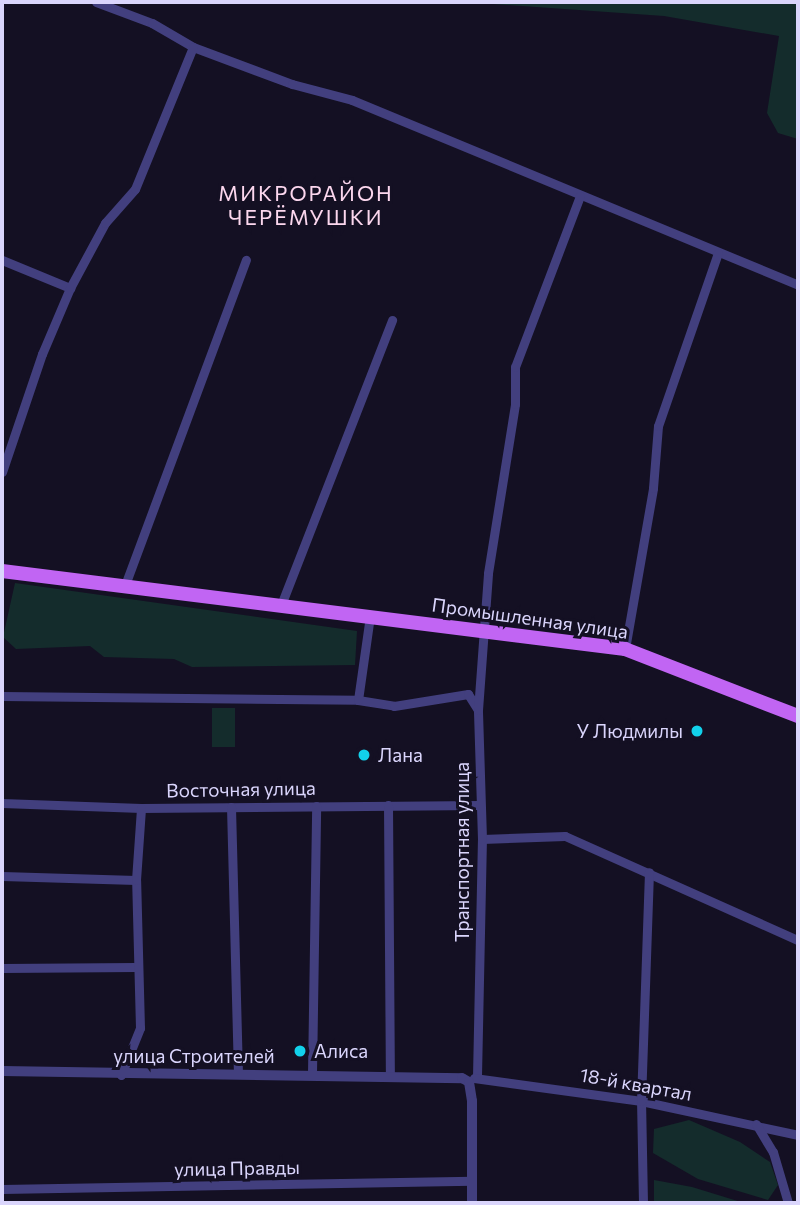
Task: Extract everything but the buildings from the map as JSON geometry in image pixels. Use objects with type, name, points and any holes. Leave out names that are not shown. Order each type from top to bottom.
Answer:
[{"type":"main road","name":"Промышленная улица","points":[[2,571],[485,629],[625,649],[798,716]]},
{"type":"street","points":[[96,2],[152,23],[193,47],[292,84],[352,100],[580,196],[658,223],[718,253],[798,285]]},
{"type":"street","points":[[2,472],[42,354],[70,288],[105,223],[135,189],[193,47]]},
{"type":"street","name":"Транспортная улица","points":[[472,1203],[473,1079],[482,838],[478,709],[498,494],[515,404],[515,368],[580,196]]},
{"type":"street","points":[[625,649],[653,488],[658,426],[718,253]]},
{"type":"street","points":[[2,260],[70,288]]},
{"type":"street","points":[[125,585],[246,260]]},
{"type":"street","points":[[281,605],[391,320]]},
{"type":"street","points":[[358,700],[370,616]]},
{"type":"street","points":[[2,696],[358,700],[394,706],[468,694],[478,709]]},
{"type":"street","name":"Восточная улица","points":[[2,803],[141,808],[480,806]]},
{"type":"street","points":[[388,805],[390,1074]]},
{"type":"street","points":[[312,1073],[316,806]]},
{"type":"street","points":[[231,807],[237,1073]]},
{"type":"street","points":[[121,1075],[140,1028],[136,967],[136,880],[141,808]]},
{"type":"street","points":[[482,838],[565,836],[798,940]]},
{"type":"street","points":[[643,1203],[640,1101],[649,872]]},
{"type":"street","points":[[2,876],[136,880]]},
{"type":"street","points":[[2,968],[136,967]]},
{"type":"street","name":"улица Строителей","points":[[2,1071],[121,1075],[450,1075],[473,1079]]},
{"type":"street","name":"18-й квартал","points":[[473,1079],[640,1101],[798,1135]]},
{"type":"street","points":[[756,1124],[773,1152],[788,1203]]},
{"type":"street","name":"улица Правды","points":[[2,1189],[472,1181]]},
{"type":"green space","points":[[464,2],[798,2],[798,139],[778,133],[767,113],[779,36],[664,16]]},
{"type":"green space","points":[[15,583],[357,631],[355,665],[192,667],[174,659],[104,657],[90,646],[16,649],[3,637]]},
{"type":"green space","points":[[212,708],[235,708],[235,747],[212,747]]},
{"type":"green space","points":[[689,1120],[740,1142],[770,1162],[778,1185],[768,1200],[698,1179],[653,1153],[654,1129]]},
{"type":"green space","points":[[654,1180],[692,1187],[744,1203],[654,1203]]},
{"type":"place","name":"У Людмилы","points":[[697,731]]},
{"type":"place","name":"Лана","points":[[364,755]]},
{"type":"place","name":"Алиса","points":[[300,1051]]},
{"type":"district","name":"МИКРОРАЙОН ЧЕРЁМУШКИ","points":[[306,205]]}]
